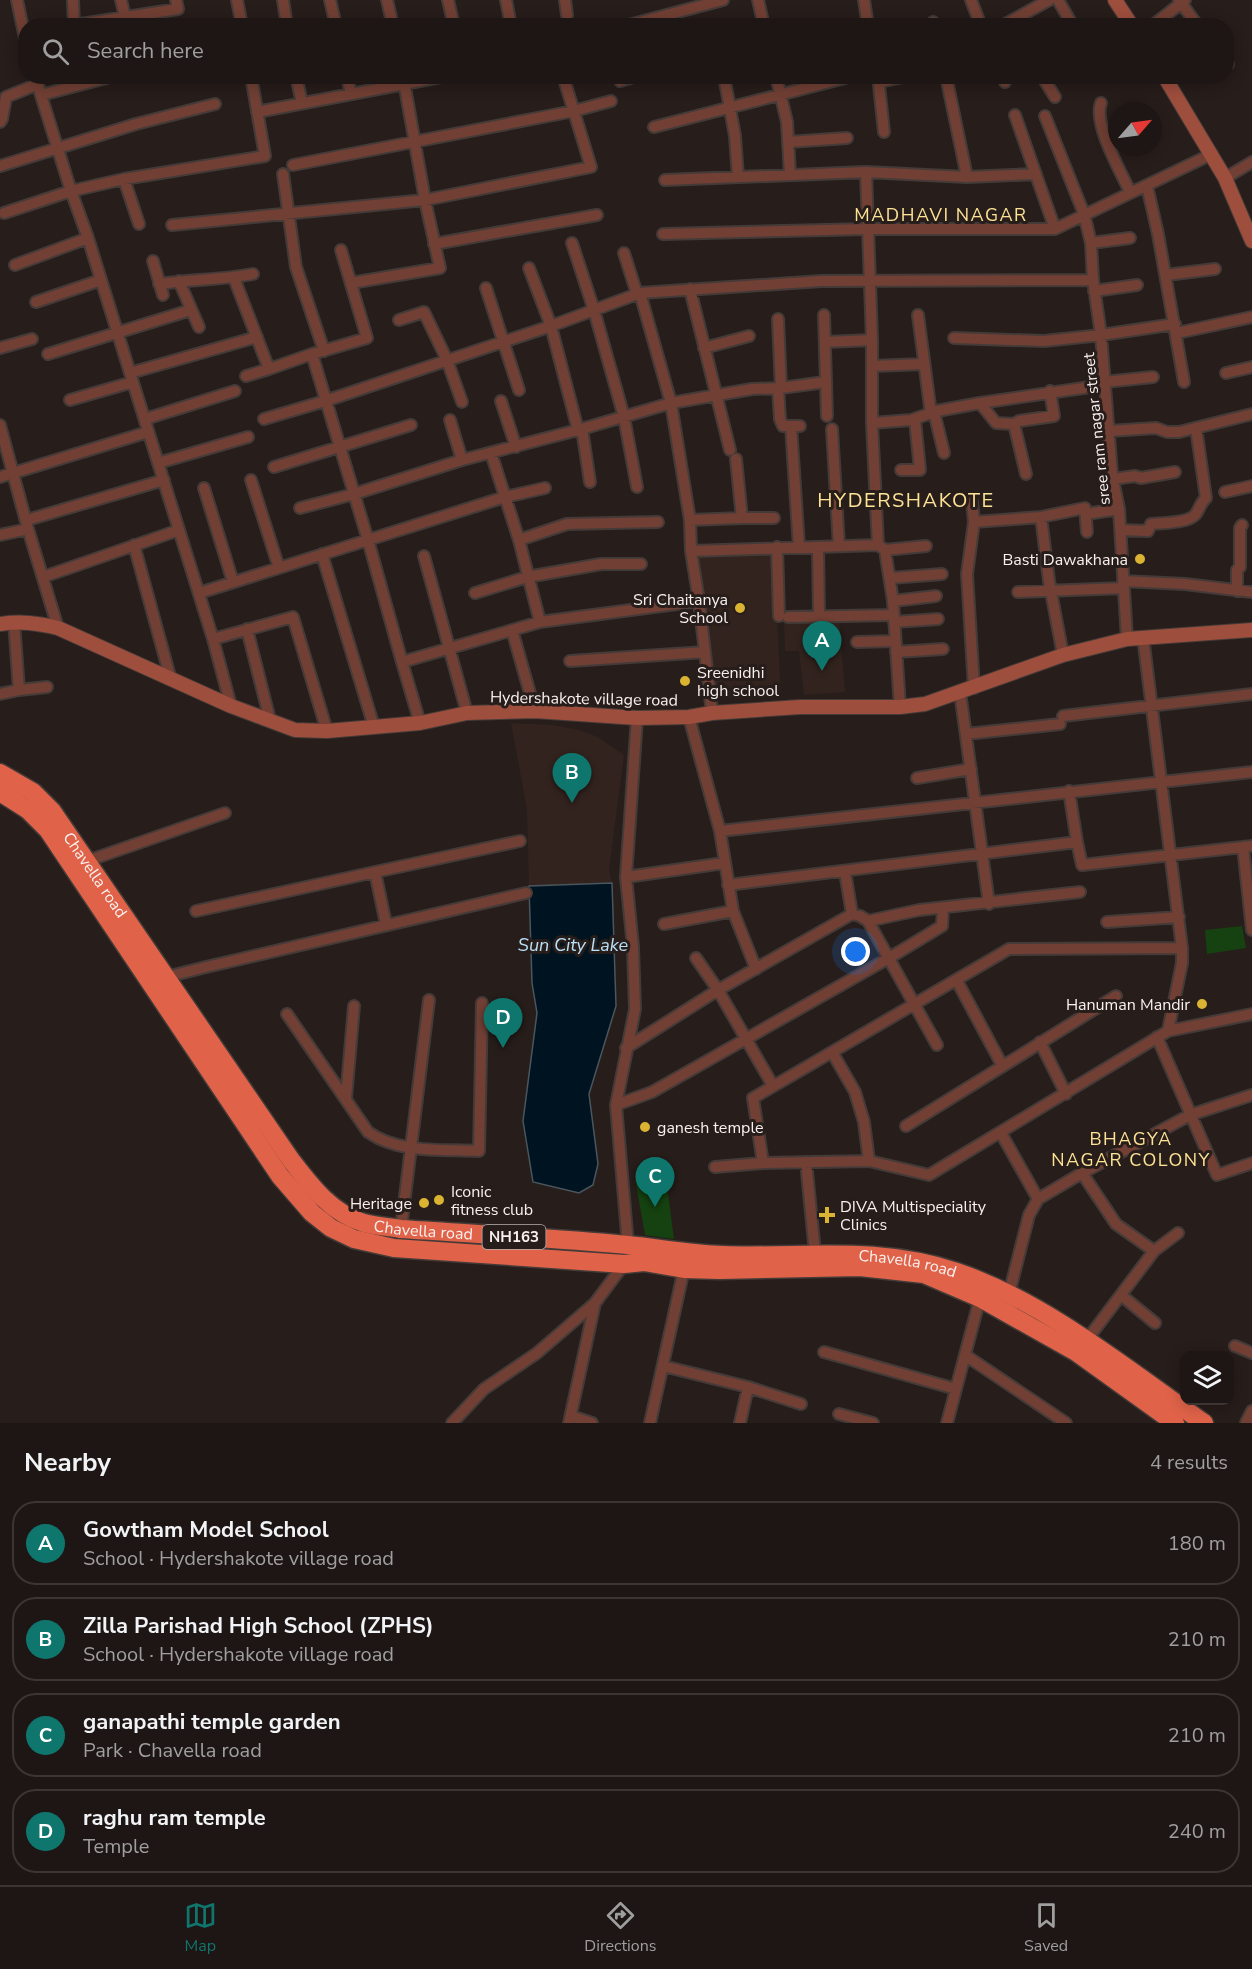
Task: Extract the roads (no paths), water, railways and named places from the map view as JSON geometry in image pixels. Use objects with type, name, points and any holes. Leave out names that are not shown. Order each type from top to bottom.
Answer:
[{"type":"highway","name":"Chavella road","points":[[0,773],[33,792],[52,811],[87,861],[280,1176],[312,1213],[331,1228],[354,1239],[394,1248],[624,1264],[644,1262],[684,1269],[860,1267],[924,1274],[980,1298],[1076,1352],[1175,1423]]},
{"type":"highway","name":"Chavella road","points":[[0,792],[28,810],[48,830],[312,1188],[347,1216],[364,1223],[401,1229],[628,1245],[724,1255],[863,1254],[919,1261],[958,1273],[1009,1294],[1086,1341],[1204,1423]]},
{"type":"street","points":[[17,0],[20,18]]},
{"type":"street","points":[[72,18],[73,0]]},
{"type":"street","points":[[121,0],[125,17]]},
{"type":"street","points":[[118,18],[178,9],[176,0]]},
{"type":"street","points":[[237,0],[240,18]]},
{"type":"street","points":[[283,0],[285,18]]},
{"type":"street","points":[[330,0],[334,18]]},
{"type":"street","points":[[387,0],[391,18]]},
{"type":"street","points":[[448,0],[452,18]]},
{"type":"street","points":[[506,0],[509,18]]},
{"type":"street","points":[[565,0],[567,15]]},
{"type":"street","points":[[656,18],[723,0]]},
{"type":"street","points":[[758,0],[762,18]]},
{"type":"street","points":[[864,0],[867,18]]},
{"type":"street","points":[[971,0],[978,18]]},
{"type":"street","points":[[1018,18],[1049,0]]},
{"type":"street","points":[[1058,0],[1068,18]]},
{"type":"street","points":[[1115,0],[1127,18]]},
{"type":"street","points":[[1162,18],[1182,1],[1193,18]]},
{"type":"street","points":[[4,213],[71,191],[124,179],[265,156],[252,84]]},
{"type":"street","points":[[298,84],[302,103]]},
{"type":"street","points":[[349,84],[351,94]]},
{"type":"street","points":[[257,112],[351,94],[389,84]]},
{"type":"street","points":[[351,283],[440,268],[425,200],[405,84]]},
{"type":"street","points":[[172,225],[425,200],[591,167],[566,84]]},
{"type":"street","points":[[726,84],[735,136],[738,177]]},
{"type":"street","points":[[778,84],[787,122],[790,175]]},
{"type":"street","points":[[654,127],[821,84]]},
{"type":"street","points":[[879,84],[884,132]]},
{"type":"street","points":[[948,84],[967,177]]},
{"type":"street","points":[[1047,84],[1055,97]]},
{"type":"street","points":[[1169,84],[1212,154],[1249,222],[1252,240]]},
{"type":"street","points":[[0,122],[6,97],[38,85],[164,480],[231,706]]},
{"type":"street","points":[[293,165],[574,111],[611,101]]},
{"type":"street","points":[[1101,103],[1098,109],[1104,133],[1130,192]]},
{"type":"street","points":[[0,166],[136,124],[215,105]]},
{"type":"street","points":[[1015,115],[1055,228]]},
{"type":"street","name":"sree ram nagar street","points":[[1045,116],[1085,216],[1091,243],[1113,479],[1119,509],[1127,639]]},
{"type":"street","points":[[788,142],[847,138]]},
{"type":"street","points":[[663,234],[867,229],[1055,228],[1085,216],[1130,192],[1212,154]]},
{"type":"street","points":[[1225,178],[1252,162]]},
{"type":"street","points":[[866,172],[872,340],[872,423],[882,548],[891,578],[900,707]]},
{"type":"street","points":[[666,180],[866,172],[967,177],[1036,174]]},
{"type":"street","points":[[283,174],[296,267],[324,351]]},
{"type":"street","points":[[124,179],[140,224]]},
{"type":"street","points":[[1147,186],[1166,274],[1184,382]]},
{"type":"street","points":[[434,244],[597,215]]},
{"type":"street","points":[[15,265],[88,238]]},
{"type":"street","points":[[1091,243],[1130,238]]},
{"type":"street","points":[[572,243],[594,310],[624,417],[637,487]]},
{"type":"street","points":[[246,376],[367,338],[341,250]]},
{"type":"street","points":[[624,253],[639,293],[671,403],[690,520],[691,551],[712,713]]},
{"type":"street","points":[[153,261],[161,290],[179,281],[234,278],[253,274]]},
{"type":"street","points":[[529,268],[551,326],[580,430],[590,482]]},
{"type":"street","points":[[1166,274],[1215,269]]},
{"type":"street","points":[[234,278],[269,369]]},
{"type":"street","points":[[36,302],[101,280]]},
{"type":"street","points":[[179,281],[200,327]]},
{"type":"street","points":[[264,419],[326,401],[551,326],[639,293],[811,282],[870,281],[1137,285]]},
{"type":"street","points":[[486,288],[519,390]]},
{"type":"street","points":[[690,289],[733,455],[742,518]]},
{"type":"street","points":[[48,354],[191,310]]},
{"type":"street","points":[[399,320],[424,312],[447,360],[462,402]]},
{"type":"street","points":[[824,315],[827,416]]},
{"type":"street","points":[[918,315],[933,413],[944,453]]},
{"type":"street","points":[[954,338],[1044,341],[1176,329],[1252,317]]},
{"type":"street","points":[[778,319],[780,419],[783,426],[796,426],[799,547]]},
{"type":"street","points":[[704,348],[749,336]]},
{"type":"street","points":[[70,400],[257,337]]},
{"type":"street","points":[[0,348],[32,339]]},
{"type":"street","points":[[825,342],[872,340]]},
{"type":"street","points":[[312,354],[420,723]]},
{"type":"street","points":[[872,366],[924,364]]},
{"type":"street","points":[[1226,373],[1252,367]]},
{"type":"street","points":[[872,423],[915,420],[933,413],[980,403],[1153,377]]},
{"type":"street","points":[[300,508],[354,494],[462,460],[580,430],[671,403],[752,389],[825,382]]},
{"type":"street","points":[[145,419],[235,391]]},
{"type":"street","points":[[980,403],[996,423],[1014,424],[1019,421],[1054,416],[1050,391]]},
{"type":"street","points":[[501,401],[516,447]]},
{"type":"street","points":[[1109,431],[1156,428],[1167,432],[1179,432],[1252,414]]},
{"type":"street","points":[[450,420],[462,460]]},
{"type":"street","points":[[901,470],[921,470],[915,420]]},
{"type":"street","points":[[1014,424],[1026,474]]},
{"type":"street","points":[[0,425],[58,628]]},
{"type":"street","points":[[274,467],[411,425]]},
{"type":"street","points":[[1120,530],[1148,531],[1151,524],[1194,516],[1206,498],[1196,428]]},
{"type":"street","points":[[832,429],[839,546]]},
{"type":"street","points":[[0,477],[148,432]]},
{"type":"street","points":[[158,463],[248,436]]},
{"type":"street","points":[[491,453],[519,540],[540,621]]},
{"type":"street","points":[[1113,479],[1135,476],[1141,478],[1175,472]]},
{"type":"street","points":[[0,535],[164,480]]},
{"type":"street","points":[[251,480],[279,568]]},
{"type":"street","points":[[1225,492],[1252,486]]},
{"type":"street","points":[[204,488],[234,582]]},
{"type":"street","points":[[199,593],[505,497],[545,488]]},
{"type":"street","points":[[972,502],[974,522],[967,574],[974,688]]},
{"type":"street","points":[[974,522],[1041,517],[1085,508],[1088,532]]},
{"type":"street","points":[[1086,514],[1119,509]]},
{"type":"street","points":[[1041,517],[1063,655]]},
{"type":"street","points":[[690,520],[774,518]]},
{"type":"street","points":[[519,540],[567,524],[658,522]]},
{"type":"street","points":[[1237,591],[1242,525]]},
{"type":"street","points":[[43,577],[179,530]]},
{"type":"street","points":[[134,545],[171,680]]},
{"type":"street","points":[[691,551],[839,546],[882,548],[926,546]]},
{"type":"street","points":[[818,547],[819,616]]},
{"type":"street","points":[[777,548],[784,616],[938,619]]},
{"type":"street","points":[[322,554],[374,727]]},
{"type":"street","points":[[424,556],[467,713]]},
{"type":"street","points":[[475,593],[527,577],[601,564],[641,564]]},
{"type":"street","points":[[891,578],[942,574]]},
{"type":"street","points":[[1018,592],[1124,585],[1185,584],[1252,592]]},
{"type":"street","points":[[893,601],[936,596]]},
{"type":"street","points":[[402,662],[540,621],[699,601]]},
{"type":"street","points":[[213,639],[293,617],[327,731]]},
{"type":"street","name":"Hydershakote village road","points":[[7,623],[34,622],[58,628],[231,706],[294,730],[327,731],[420,723],[467,713],[535,711],[637,718],[688,717],[712,713],[800,707],[900,707],[925,704],[1063,655],[1127,639],[1252,630]]},
{"type":"street","points":[[7,623],[19,690]]},
{"type":"street","points":[[247,629],[270,720]]},
{"type":"street","points":[[512,630],[535,711]]},
{"type":"street","points":[[1143,637],[1182,948],[1182,963],[1168,1031]]},
{"type":"street","points":[[857,642],[943,649]]},
{"type":"street","points":[[570,661],[705,652]]},
{"type":"street","points":[[0,694],[47,687]]},
{"type":"street","points":[[960,692],[989,904]]},
{"type":"street","points":[[966,734],[1152,706],[1252,694]]},
{"type":"street","points":[[688,717],[720,831],[733,911],[756,969]]},
{"type":"street","points":[[628,1245],[616,1105],[635,1009],[633,947],[626,877],[637,718]]},
{"type":"street","points":[[917,778],[971,769]]},
{"type":"street","points":[[720,831],[1252,772]]},
{"type":"street","points":[[1069,791],[1082,865],[1248,847],[1252,930]]},
{"type":"street","points":[[87,861],[225,813]]},
{"type":"street","points":[[196,911],[520,841]]},
{"type":"street","points":[[728,885],[1077,842]]},
{"type":"street","points":[[626,877],[724,862]]},
{"type":"street","points":[[375,872],[386,924]]},
{"type":"street","points":[[845,872],[852,914]]},
{"type":"street","points":[[868,921],[919,910],[989,904],[1080,892]]},
{"type":"street","points":[[160,983],[386,924],[526,893]]},
{"type":"street","points":[[616,1105],[633,1101],[652,1092],[889,958],[942,926],[943,908]]},
{"type":"street","points":[[664,924],[733,911]]},
{"type":"street","points":[[626,1048],[718,990],[852,914],[868,921],[937,1045]]},
{"type":"street","points":[[1107,922],[1179,917]]},
{"type":"street","points":[[763,1163],[753,1098],[1010,949],[1182,948]]},
{"type":"street","points":[[696,958],[747,1038],[773,1086]]},
{"type":"street","points":[[957,981],[1002,1065]]},
{"type":"street","points":[[906,1126],[1116,996]]},
{"type":"street","points":[[401,1229],[429,1000]]},
{"type":"street","points":[[287,1014],[368,1132],[377,1138],[412,1148],[479,1151],[482,1003]]},
{"type":"street","points":[[346,1098],[354,1006]]},
{"type":"street","points":[[715,1167],[763,1163],[869,1161],[930,1175],[1168,1031],[1252,1014]]},
{"type":"street","points":[[1157,1037],[1217,1175],[1252,1163]]},
{"type":"street","points":[[1040,1042],[1066,1094]]},
{"type":"street","points":[[832,1052],[855,1092],[864,1122],[869,1161]]},
{"type":"street","points":[[1009,1294],[1029,1215],[1038,1199],[1190,1115],[1252,1095]]},
{"type":"street","points":[[1001,1133],[1038,1199]]},
{"type":"street","points":[[806,1162],[815,1253]]},
{"type":"street","points":[[1082,1173],[1116,1224],[1154,1251]]},
{"type":"street","points":[[1086,1341],[1154,1251],[1178,1233]]},
{"type":"street","points":[[452,1423],[484,1389],[537,1353],[596,1303],[624,1264]]},
{"type":"street","points":[[650,1423],[684,1269]]},
{"type":"street","points":[[1121,1295],[1155,1323]]},
{"type":"street","points":[[947,1423],[980,1298]]},
{"type":"street","points":[[592,1423],[570,1420],[596,1303]]},
{"type":"street","points":[[1235,1346],[1252,1353]]},
{"type":"street","points":[[824,1352],[956,1389]]},
{"type":"street","points":[[965,1355],[1066,1423]]},
{"type":"street","points":[[663,1366],[748,1387],[801,1404]]},
{"type":"street","points":[[740,1423],[748,1387]]},
{"type":"street","points":[[1246,1423],[1252,1411]]},
{"type":"street","points":[[838,1414],[873,1423]]},
{"type":"water","name":"Sun City Lake","points":[[612,883],[616,1006],[589,1094],[598,1164],[593,1185],[579,1193],[533,1182],[523,1121],[537,1013],[532,983],[529,886]]},
{"type":"place","name":"Basti Dawakhana","points":[[1140,559]]},
{"type":"place","name":"Sri Chaitanya School","points":[[740,608]]},
{"type":"place","name":"Gowtham Model School","points":[[822,671]]},
{"type":"place","name":"Sreenidhi high school","points":[[685,681]]},
{"type":"place","name":"Zilla Parishad High School (ZPHS)","points":[[572,803]]},
{"type":"place","name":"Hanuman Mandir","points":[[1202,1004]]},
{"type":"place","name":"raghu ram temple","points":[[503,1048]]},
{"type":"place","name":"ganesh temple","points":[[645,1127]]},
{"type":"place","name":"Iconic fitness club","points":[[439,1200]]},
{"type":"place","name":"Heritage","points":[[424,1203]]},
{"type":"place","name":"ganapathi temple garden","points":[[655,1207]]},
{"type":"place","name":"DIVA Multispeciality Clinics","points":[[827,1215]]},
{"type":"district","name":"MADHAVI NAGAR","points":[[941,215]]},
{"type":"district","name":"HYDERSHAKOTE","points":[[906,500]]},
{"type":"district","name":"BHAGYA NAGAR COLONY","points":[[1131,1149]]}]
